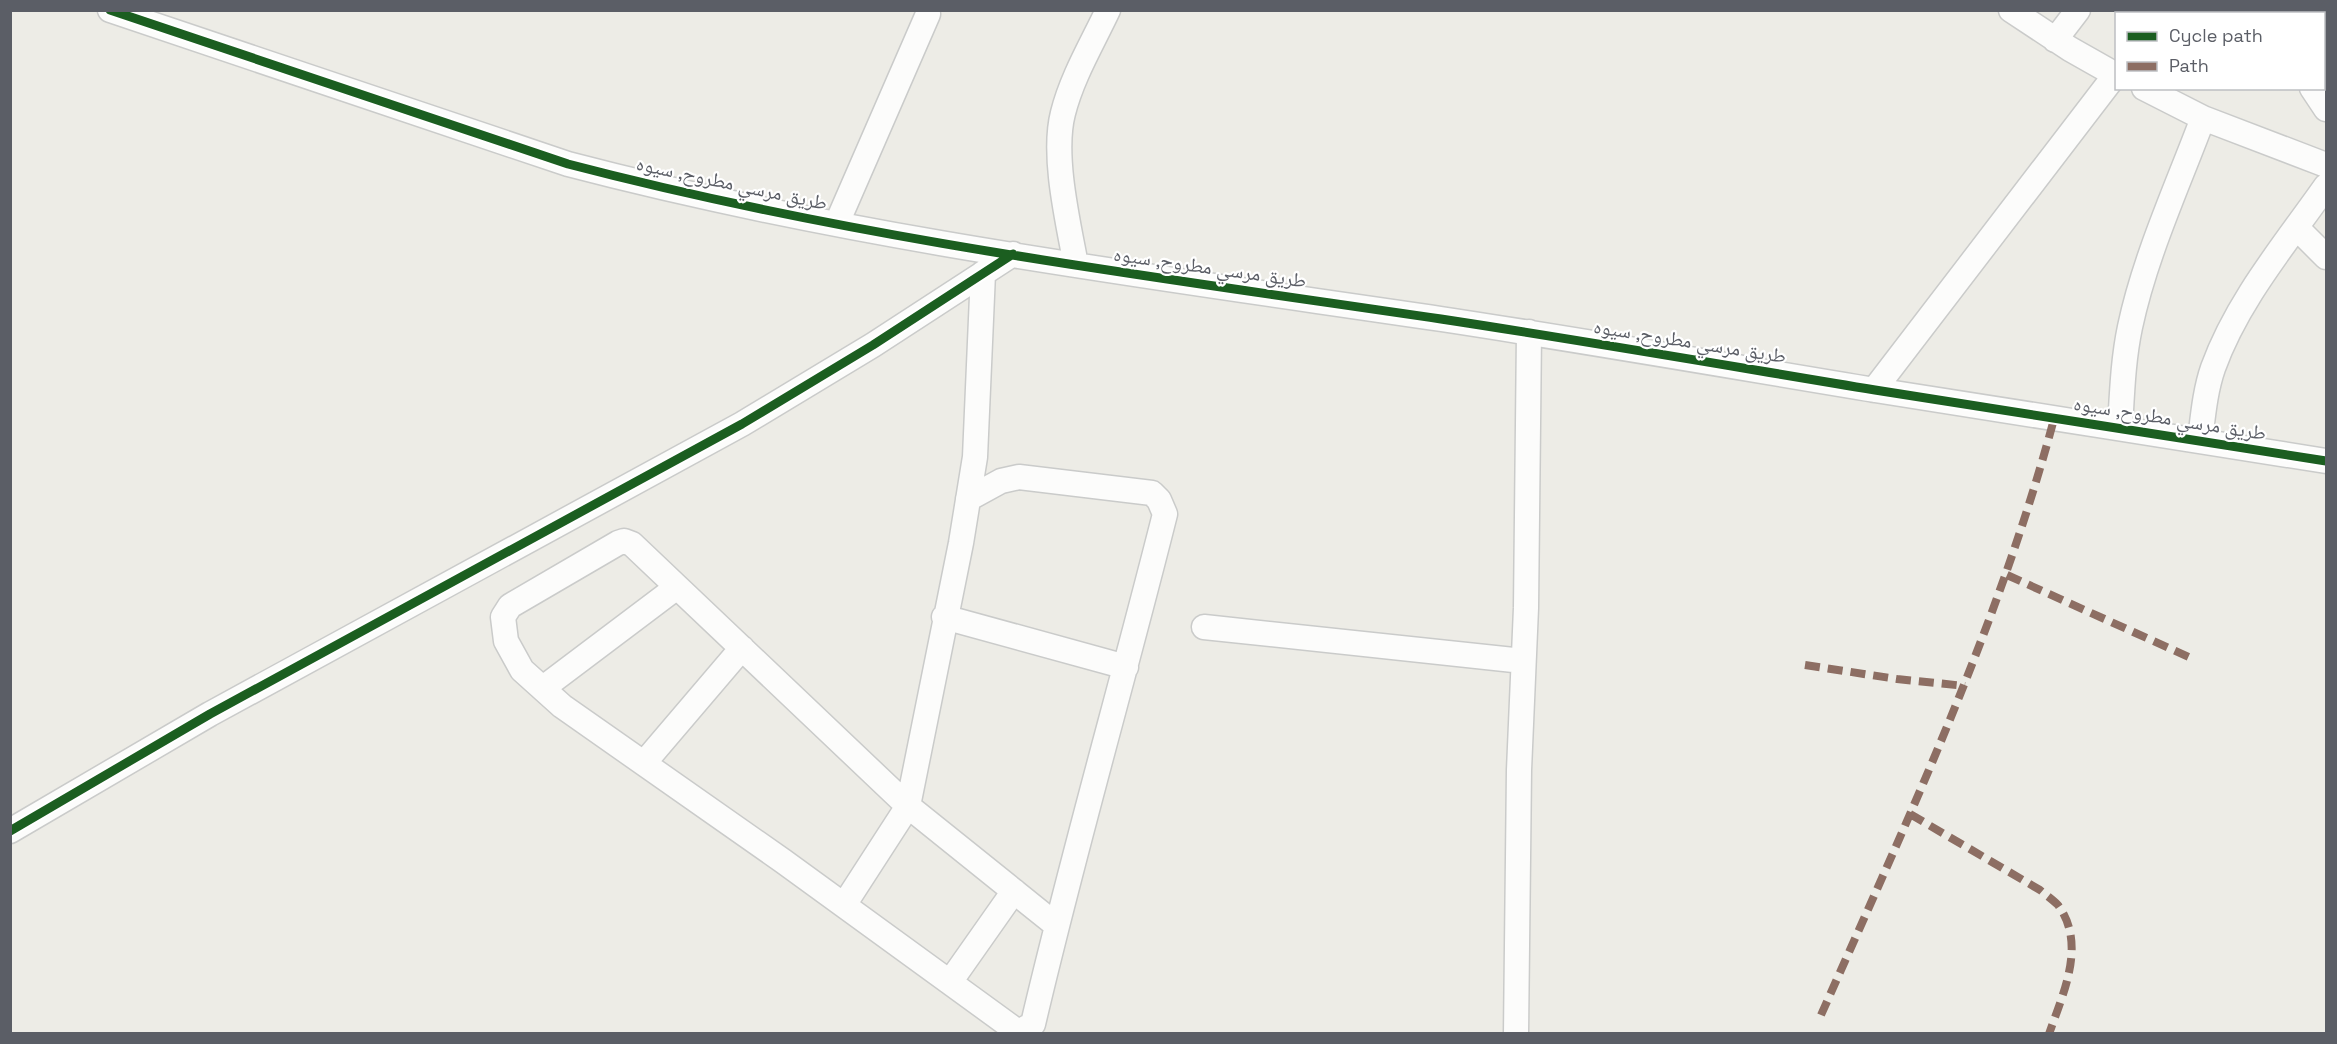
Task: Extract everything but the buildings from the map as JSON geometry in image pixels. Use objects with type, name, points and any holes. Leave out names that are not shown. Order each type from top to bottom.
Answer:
[{"type":"street","name":"طريق مرسي مطروح, سيوه","points":[[110,10],[164,19],[568,164],[644,184],[837,223],[1076,265],[1529,332],[1874,390],[2326,461]]},
{"type":"street","points":[[1076,265],[1065,204],[1060,137],[1063,114],[1072,86],[1108,10]]},
{"type":"street","points":[[2011,10],[2055,40],[2115,73]]},
{"type":"street","points":[[2055,40],[2078,10]]},
{"type":"street","points":[[837,223],[928,14]]},
{"type":"street","points":[[1874,390],[2115,75]]},
{"type":"street","points":[[2148,90],[2203,118],[2326,165]]},
{"type":"street","points":[[2313,90],[2326,108]]},
{"type":"street","points":[[2120,428],[2130,327],[2155,247],[2203,118]]},
{"type":"street","points":[[2200,440],[2204,405],[2217,360],[2234,322],[2326,186]]},
{"type":"street","points":[[2297,228],[2326,257]]},
{"type":"street","points":[[10,831],[210,714],[741,424],[873,345],[1012,254]]},
{"type":"street","points":[[844,905],[908,806],[975,457],[983,273]]},
{"type":"street","points":[[1516,1034],[1519,770],[1529,332]]},
{"type":"street","points":[[968,499],[1001,481],[1019,477],[1152,493],[1159,500],[1165,514],[1056,925],[1033,1024],[1028,1029],[1014,1029],[844,905],[562,706],[522,670],[506,641],[503,617],[510,606],[624,541],[632,543],[908,806],[1056,925]]},
{"type":"street","points":[[543,688],[677,587]]},
{"type":"street","points":[[944,617],[1126,667]]},
{"type":"street","points":[[1204,627],[1523,661]]},
{"type":"street","points":[[644,763],[742,648]]},
{"type":"street","points":[[950,982],[1014,891]]},
{"type":"marked path","points":[[1821,1015],[1918,795],[1979,647],[2006,572],[2054,419]]},
{"type":"marked path","points":[[2007,575],[2191,658]]},
{"type":"marked path","points":[[1805,665],[1897,679],[1965,686]]},
{"type":"marked path","points":[[1910,814],[2040,890],[2058,905],[2067,920],[2072,953],[2066,986],[2049,1034]]},
{"type":"cycle path","points":[[110,10],[568,164],[784,214],[1002,254],[1495,327],[2326,461]]},
{"type":"cycle path","points":[[10,831],[210,714],[742,424],[873,345],[1013,254]]}]
